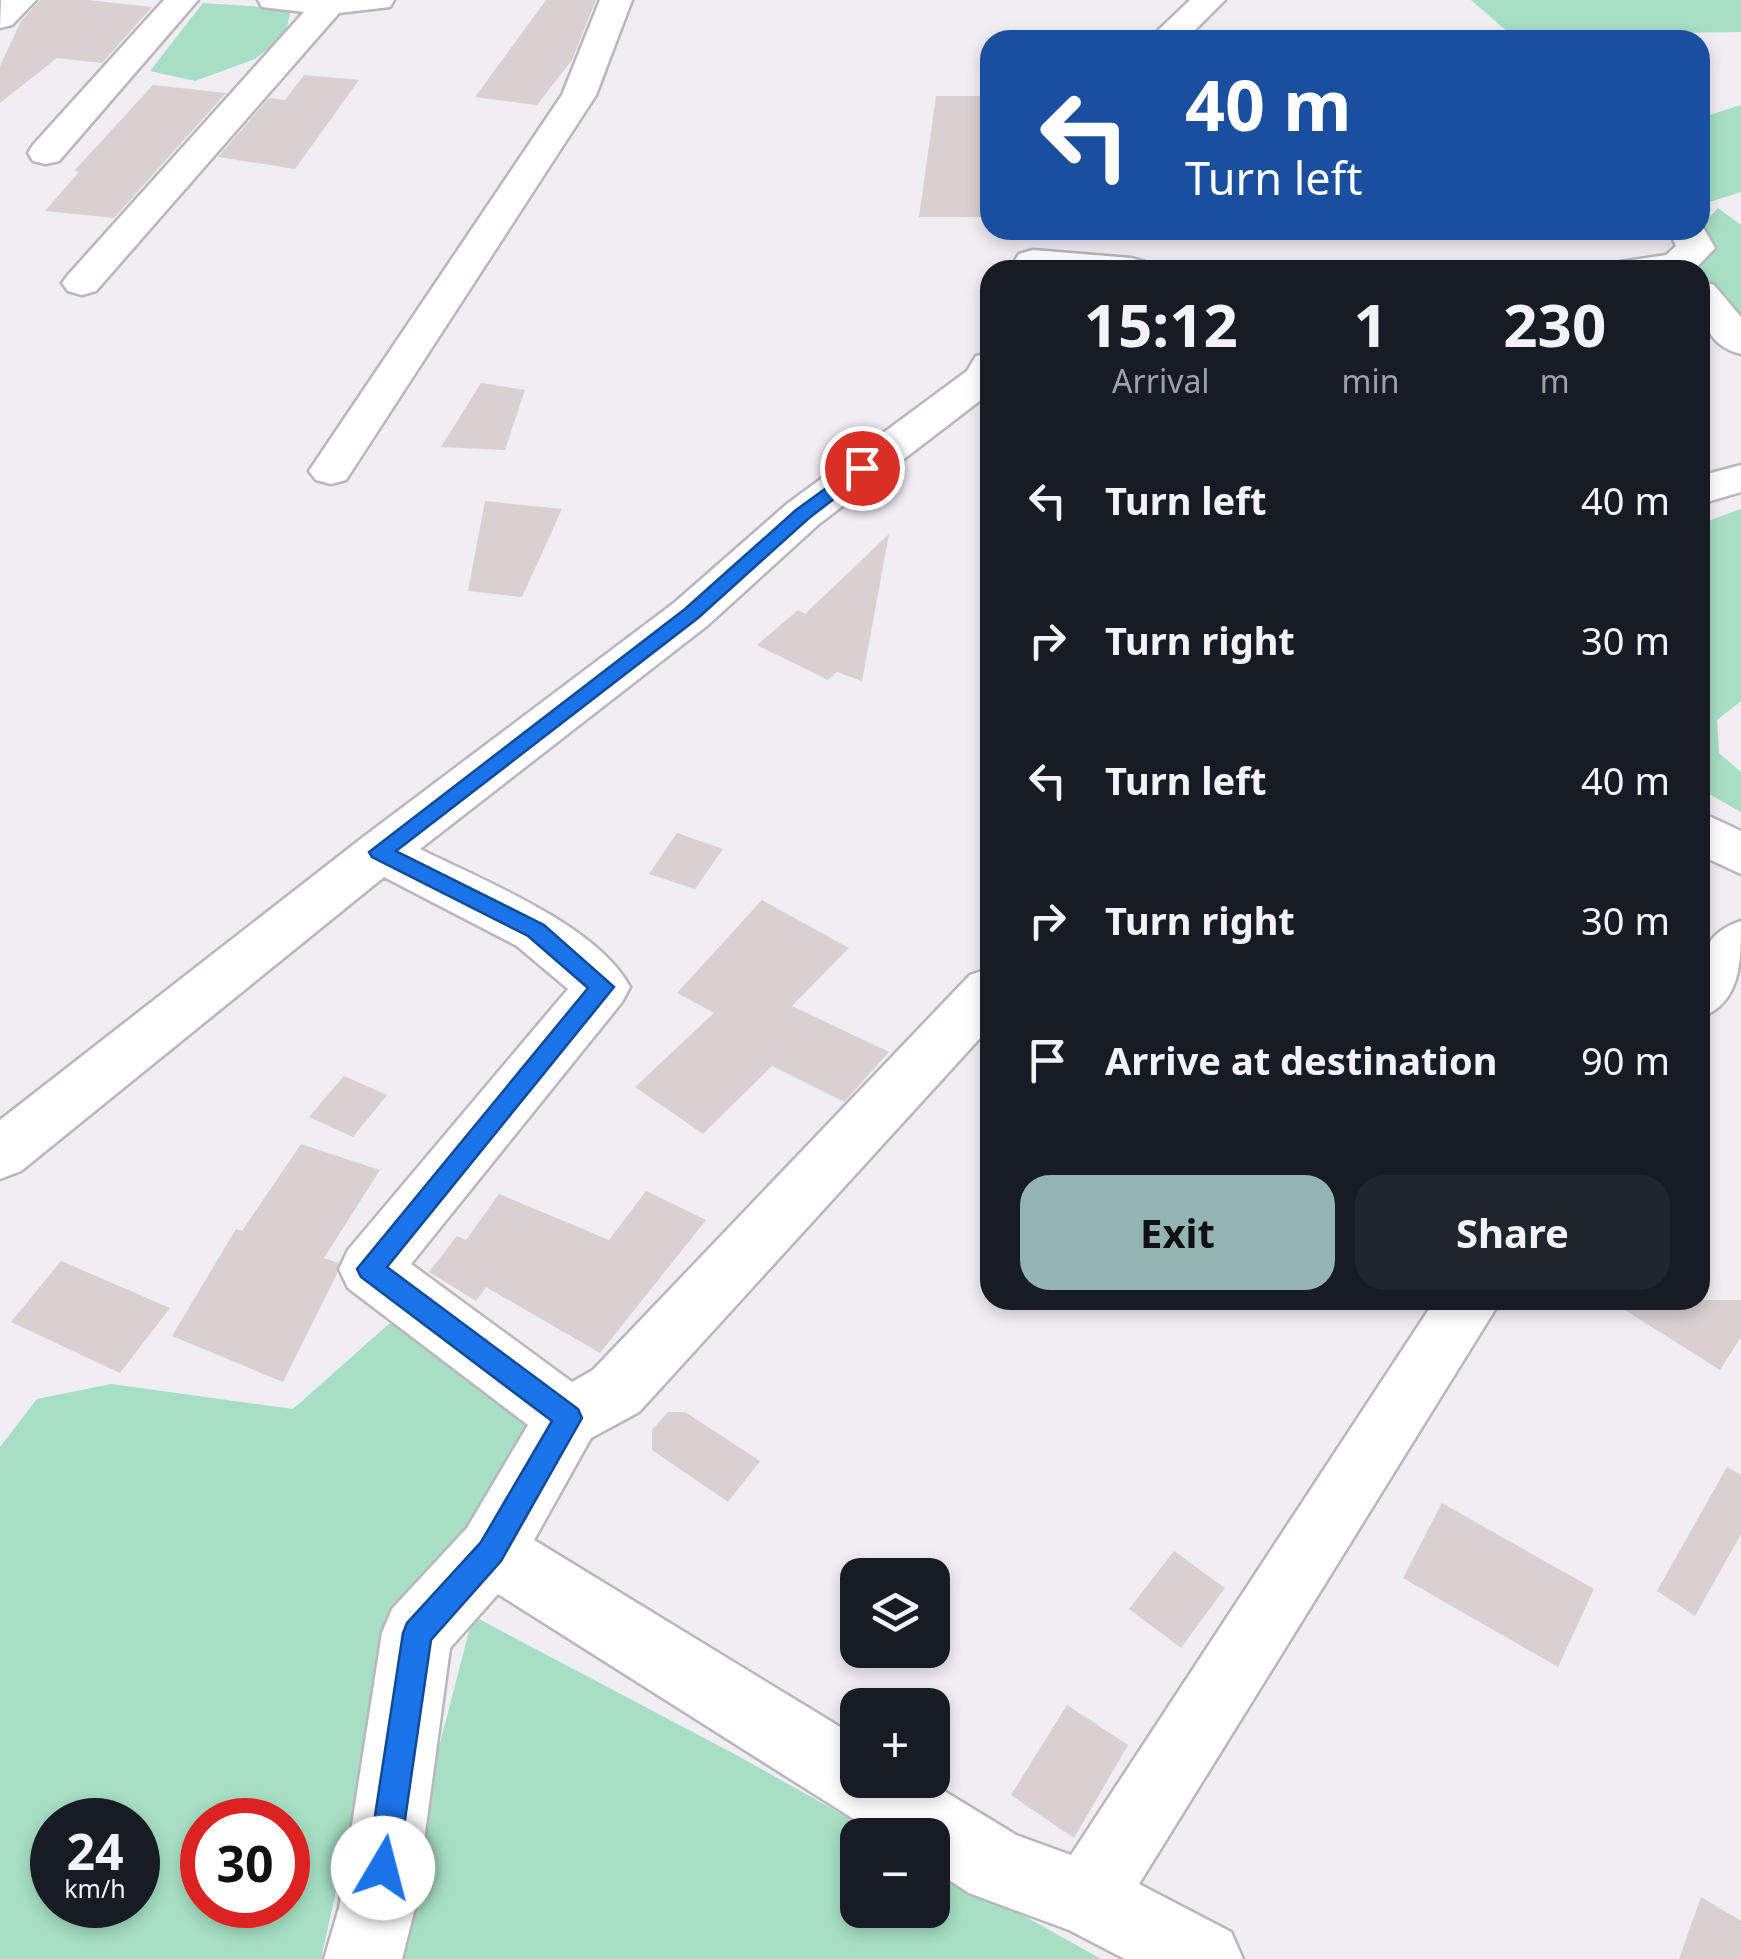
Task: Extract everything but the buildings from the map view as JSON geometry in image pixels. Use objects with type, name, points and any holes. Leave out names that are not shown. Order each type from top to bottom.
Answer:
[{"type":"street","points":[[0,18],[20,0]]},
{"type":"street","points":[[46,153],[182,0]]},
{"type":"street","points":[[274,0],[378,0]]},
{"type":"street","points":[[331,470],[579,95],[616,0]]},
{"type":"street","points":[[1176,30],[1209,0]]},
{"type":"street","points":[[82,283],[332,2]]},
{"type":"street","points":[[1035,254],[1071,260]]},
{"type":"street","points":[[1710,298],[1741,342]]},
{"type":"street","points":[[0,1154],[380,852],[692,614],[803,514],[980,382]]},
{"type":"street","points":[[1710,487],[1741,478]]},
{"type":"street","points":[[1710,837],[1741,854]]},
{"type":"street","points":[[380,852],[536,930],[602,987],[370,1269],[568,1418]]},
{"type":"street","points":[[1710,983],[1741,942]]},
{"type":"street","points":[[363,1959],[377,1908],[417,1633],[491,1551],[568,1418],[616,1391],[980,1001]]},
{"type":"street","points":[[1087,1898],[1464,1310]]},
{"type":"street","points":[[491,1551],[996,1866],[1087,1898],[1204,1959]]},
{"type":"green space","points":[[1471,0],[1741,0],[1741,32],[1506,30]]},
{"type":"green space","points":[[203,3],[291,9],[285,36],[255,59],[195,81],[150,71]]},
{"type":"green space","points":[[1741,105],[1741,192],[1710,202],[1710,115]]},
{"type":"green space","points":[[1718,208],[1741,225],[1741,324],[1710,283],[1710,260],[1695,260],[1698,240],[1710,240],[1710,216]]},
{"type":"green space","points":[[1741,509],[1741,701],[1717,720],[1719,753],[1741,772],[1741,812],[1710,795],[1710,520]]},
{"type":"green space","points":[[390,1323],[540,1421],[493,1510],[395,1624],[321,1959],[0,1959],[0,1447],[37,1399],[111,1384],[293,1409]]},
{"type":"green space","points":[[473,1616],[849,1818],[840,1818],[840,1928],[950,1928],[950,1875],[1101,1959],[393,1959],[428,1789]]},
{"type":"route","points":[[383,1868],[417,1633],[491,1551],[568,1418],[370,1269],[602,987],[536,930],[380,852],[692,614],[803,514],[862,468]]}]
